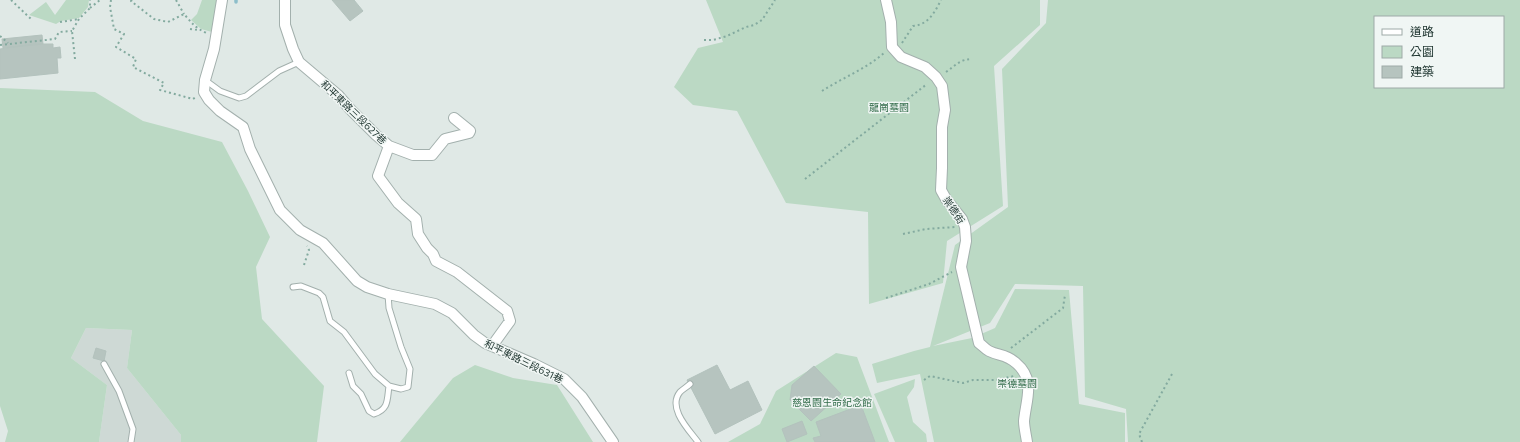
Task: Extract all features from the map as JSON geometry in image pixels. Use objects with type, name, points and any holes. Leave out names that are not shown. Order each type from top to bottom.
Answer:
[{"type":"street","points":[[204,92],[205,80],[214,49],[222,0]]},
{"type":"street","name":"和平東路三段627巷","points":[[285,0],[285,25],[299,62],[338,94],[350,109],[389,146],[413,155],[432,155],[445,139],[470,133],[470,131],[454,118]]},
{"type":"street","points":[[886,0],[891,22],[892,47],[900,57],[924,66],[936,77]]},
{"type":"street","name":"崇德街","points":[[936,77],[942,86],[945,110],[942,127],[941,190],[946,199],[962,219],[965,227],[966,241],[961,267],[979,343],[989,351],[1007,356],[1024,371]]},
{"type":"street","name":"和平東路三段631巷","points":[[204,92],[209,100],[220,111],[243,127],[250,149],[280,210],[300,230],[323,243],[358,281],[367,287],[388,294],[435,304],[452,313],[474,335],[492,346],[534,364],[564,380],[582,397],[613,442]]},
{"type":"street","points":[[389,146],[378,176],[398,203],[416,219],[418,234],[433,254],[436,261],[457,272],[507,311],[510,321],[492,346]]},
{"type":"street","points":[[1024,371],[1028,381],[1029,391],[1024,421],[1027,442]]},
{"type":"lane","points":[[205,80],[220,91],[239,98],[246,96],[279,71],[299,62]]},
{"type":"lane","points":[[293,287],[301,286],[319,293],[324,297],[330,321],[344,332],[375,374],[389,386],[401,389],[408,387],[410,369],[401,347],[389,308],[388,294]]},
{"type":"lane","points":[[104,364],[119,391],[133,429],[132,442]]},
{"type":"lane","points":[[348,373],[353,386],[361,394],[369,411],[374,414],[382,412],[386,406],[389,386]]},
{"type":"lane","points":[[690,384],[679,394],[676,408],[684,423],[698,442]]},
{"type":"path","points":[[11,0],[31,19]]},
{"type":"path","points":[[90,0],[90,8]]},
{"type":"path","points":[[75,59],[72,30],[79,19],[100,0]]},
{"type":"path","points":[[111,0],[110,7],[114,29],[124,34],[116,47],[136,60],[133,67],[164,83],[160,90],[193,99],[204,92]]},
{"type":"path","points":[[132,0],[131,1],[154,19],[168,22],[184,14]]},
{"type":"path","points":[[176,0],[184,14],[199,31]]},
{"type":"path","points":[[704,40],[713,40],[727,36],[754,25],[762,20],[775,0]]},
{"type":"path","points":[[892,47],[903,42],[913,26],[919,25],[932,16],[941,0]]},
{"type":"path","points":[[60,22],[79,19]]},
{"type":"path","points":[[190,29],[216,36]]},
{"type":"path","points":[[0,45],[55,39],[59,32],[72,30]]},
{"type":"path","points":[[0,36],[8,44]]},
{"type":"path","points":[[822,91],[883,55]]},
{"type":"path","points":[[947,71],[958,61],[972,59]]},
{"type":"path","points":[[805,179],[936,77]]},
{"type":"path","points":[[903,234],[926,229],[965,227]]},
{"type":"path","points":[[304,265],[309,250],[306,245]]},
{"type":"path","points":[[886,298],[929,284],[961,267]]},
{"type":"path","points":[[1007,356],[1011,347],[1063,308],[1065,295]]},
{"type":"path","points":[[924,380],[930,376],[963,383],[973,380],[996,380],[1018,375],[1024,371]]},
{"type":"path","points":[[1142,442],[1139,434],[1172,374]]},
{"type":"shaded area","points":[[86,328],[132,330],[127,368],[181,435],[181,442],[99,442],[107,385],[71,358]]},
{"type":"green space","points":[[66,0],[89,0],[88,7],[79,18],[61,21],[56,24],[29,15],[46,2],[55,15]]},
{"type":"green space","points":[[202,0],[218,0],[212,32],[201,29],[191,20],[197,14]]},
{"type":"green space","name":"龍崗墓園","points":[[706,0],[1040,0],[1040,25],[994,66],[1003,206],[947,241],[943,283],[869,304],[868,212],[786,203],[737,111],[693,105],[674,87],[698,48],[723,42]]},
{"type":"green space","name":"崇德墓園","points":[[1048,0],[1520,0],[1520,442],[1128,442],[1126,409],[1085,397],[1083,286],[1015,284],[990,323],[933,346],[972,338],[995,328],[1015,289],[1069,290],[1079,404],[1125,413],[1125,442],[934,442],[920,374],[877,383],[872,364],[930,347],[955,245],[1008,207],[1002,69],[1046,23]]},
{"type":"green space","points":[[0,88],[95,92],[143,121],[222,142],[270,237],[256,267],[262,319],[324,386],[317,442],[181,442],[181,435],[127,368],[132,330],[86,328],[71,358],[107,385],[99,442],[5,442],[8,431],[0,406]]},
{"type":"green space","name":"慈恩園生命紀念館","points":[[836,353],[857,357],[889,442],[728,442],[760,424],[776,391]]},
{"type":"green space","points":[[475,365],[513,378],[557,385],[593,442],[400,442],[453,378]]},
{"type":"green space","points":[[915,379],[914,387],[907,397],[913,422],[926,434],[927,442],[895,442],[874,394]]},
{"type":"building","points":[[332,0],[354,0],[363,11],[350,21]]},
{"type":"building","points":[[42,35],[43,44],[3,48],[2,39]]},
{"type":"building","points":[[33,44],[53,44],[53,48],[60,47],[61,58],[57,58],[58,73],[0,79],[0,49]]},
{"type":"building","points":[[96,348],[106,351],[104,361],[93,358]]},
{"type":"building","points":[[717,365],[730,390],[748,381],[762,410],[715,434],[687,380]]},
{"type":"building","points":[[814,366],[841,394],[811,421],[790,400],[792,385]]},
{"type":"building","points":[[861,405],[875,442],[815,442],[813,438],[821,436],[816,422]]},
{"type":"building","points":[[802,421],[807,434],[787,442],[782,429]]}]
